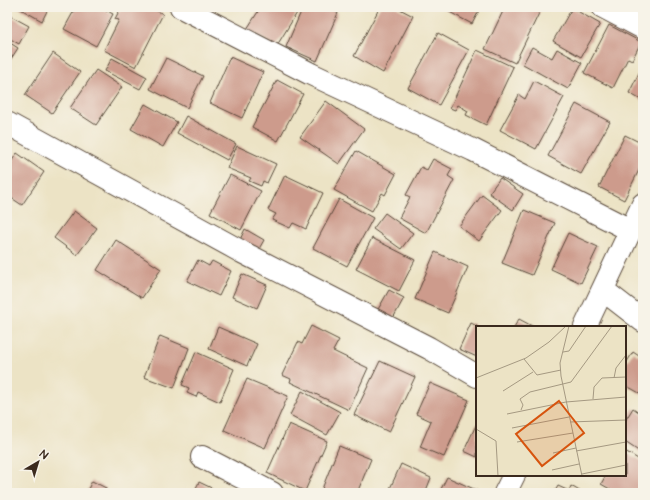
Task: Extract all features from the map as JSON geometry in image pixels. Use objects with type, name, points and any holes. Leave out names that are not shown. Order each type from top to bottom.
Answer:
[{"type":"street","points":[[181,7],[311,74],[473,150],[630,230]]},
{"type":"street","points":[[603,7],[643,28]]},
{"type":"street","points":[[7,123],[242,252],[429,348],[476,375]]},
{"type":"street","points":[[585,326],[643,204]]},
{"type":"street","points":[[603,290],[643,321]]},
{"type":"street","points":[[202,457],[272,493]]},
{"type":"street","points":[[505,493],[514,476]]},
{"type":"building","points":[[17,7],[49,7],[42,21]]},
{"type":"building","points":[[76,7],[100,7],[113,14],[96,46],[64,29]]},
{"type":"building","points":[[121,7],[150,7],[163,14],[136,67],[104,50],[119,20],[115,19]]},
{"type":"building","points":[[261,7],[300,8],[276,47],[247,29]]},
{"type":"building","points":[[303,7],[325,7],[338,13],[317,61],[286,47]]},
{"type":"building","points":[[380,7],[396,7],[413,16],[383,73],[354,56]]},
{"type":"building","points":[[440,7],[481,7],[472,24]]},
{"type":"building","points":[[505,7],[542,7],[515,63],[485,49]]},
{"type":"building","points":[[572,8],[600,24],[581,57],[553,41]]},
{"type":"building","points":[[7,14],[29,26],[19,44],[7,37]]},
{"type":"building","points":[[609,25],[641,42],[632,60],[628,58],[613,88],[584,73]]},
{"type":"building","points":[[438,33],[469,50],[439,105],[408,88]]},
{"type":"building","points":[[7,41],[18,48],[7,65]]},
{"type":"building","points":[[532,47],[552,58],[557,49],[582,63],[568,89],[523,64]]},
{"type":"building","points":[[477,50],[513,67],[486,125],[466,115],[468,111],[458,105],[455,110],[450,108]]},
{"type":"building","points":[[53,53],[80,72],[52,113],[25,95]]},
{"type":"building","points":[[230,57],[263,72],[242,118],[210,103]]},
{"type":"building","points":[[112,58],[147,77],[140,89],[105,71]]},
{"type":"building","points":[[166,58],[203,76],[187,108],[150,89]]},
{"type":"building","points":[[643,65],[643,101],[629,93]]},
{"type":"building","points":[[96,70],[122,87],[96,125],[70,108]]},
{"type":"building","points":[[277,80],[303,94],[278,141],[252,127]]},
{"type":"building","points":[[534,81],[564,97],[536,149],[500,130],[519,95],[525,99]]},
{"type":"building","points":[[326,101],[364,129],[339,164],[300,137]]},
{"type":"building","points":[[145,104],[177,122],[163,147],[131,129]]},
{"type":"building","points":[[576,104],[610,122],[581,174],[548,156]]},
{"type":"building","points":[[186,116],[236,144],[227,160],[177,133]]},
{"type":"building","points":[[625,135],[643,144],[643,162],[624,200],[599,187]]},
{"type":"building","points":[[237,146],[276,164],[267,183],[263,181],[261,186],[249,181],[251,178],[227,168]]},
{"type":"building","points":[[356,151],[396,174],[385,195],[382,193],[372,211],[334,190]]},
{"type":"building","points":[[17,153],[44,172],[22,205],[7,195],[7,168]]},
{"type":"building","points":[[433,159],[452,169],[448,176],[454,180],[426,233],[399,218],[410,197],[406,195],[421,167],[427,170]]},
{"type":"building","points":[[230,175],[261,191],[241,230],[210,213]]},
{"type":"building","points":[[285,175],[323,193],[306,229],[293,223],[290,228],[272,220],[276,214],[268,210]]},
{"type":"building","points":[[500,178],[523,194],[513,210],[489,193]]},
{"type":"building","points":[[482,195],[502,210],[479,241],[459,226]]},
{"type":"building","points":[[339,199],[373,218],[347,266],[313,248]]},
{"type":"building","points":[[524,210],[555,223],[532,275],[502,263]]},
{"type":"building","points":[[74,211],[97,228],[77,255],[54,238]]},
{"type":"building","points":[[385,213],[413,233],[401,249],[373,229]]},
{"type":"building","points":[[245,229],[264,240],[256,254],[238,244]]},
{"type":"building","points":[[568,233],[598,247],[581,283],[551,269]]},
{"type":"building","points":[[372,238],[415,260],[399,291],[356,269]]},
{"type":"building","points":[[116,240],[161,269],[142,298],[97,270]]},
{"type":"building","points":[[435,252],[468,267],[448,313],[415,299]]},
{"type":"building","points":[[198,260],[209,266],[212,261],[231,271],[219,296],[187,281]]},
{"type":"building","points":[[242,274],[267,285],[257,308],[232,297]]},
{"type":"building","points":[[389,290],[404,298],[391,322],[376,313]]},
{"type":"building","points":[[519,319],[532,326],[515,326]]},
{"type":"building","points":[[471,323],[477,326],[476,357],[459,349]]},
{"type":"building","points":[[311,326],[339,340],[333,351],[368,368],[349,410],[290,382],[291,379],[282,375],[298,342],[302,344]]},
{"type":"building","points":[[218,327],[257,344],[247,366],[209,349]]},
{"type":"building","points":[[160,336],[189,348],[174,388],[144,377]]},
{"type":"building","points":[[196,352],[234,369],[220,402],[198,392],[196,397],[187,393],[189,388],[182,385]]},
{"type":"building","points":[[633,352],[639,356],[640,353],[643,355],[643,395],[626,386],[626,363]]},
{"type":"building","points":[[380,361],[415,377],[389,432],[354,415]]},
{"type":"building","points":[[247,379],[288,396],[265,448],[224,430]]},
{"type":"building","points":[[430,383],[469,400],[444,457],[420,447],[431,421],[416,414]]},
{"type":"building","points":[[302,391],[340,412],[327,435],[290,415]]},
{"type":"building","points":[[633,408],[643,415],[643,454],[626,443],[626,419]]},
{"type":"building","points":[[289,424],[327,441],[305,491],[267,473]]},
{"type":"building","points":[[476,425],[476,457],[464,451]]},
{"type":"building","points":[[339,446],[371,459],[357,493],[332,493],[322,489]]},
{"type":"building","points":[[626,452],[643,462],[643,493],[617,493],[601,484],[605,476],[626,476]]},
{"type":"building","points":[[401,464],[431,478],[425,493],[388,493]]},
{"type":"building","points":[[447,477],[483,493],[439,493]]},
{"type":"building","points":[[92,481],[106,488],[104,493],[86,493]]},
{"type":"building","points":[[199,482],[222,493],[189,493],[190,491],[194,492]]},
{"type":"building","points":[[558,486],[569,491],[571,486],[583,493],[554,493]]}]
